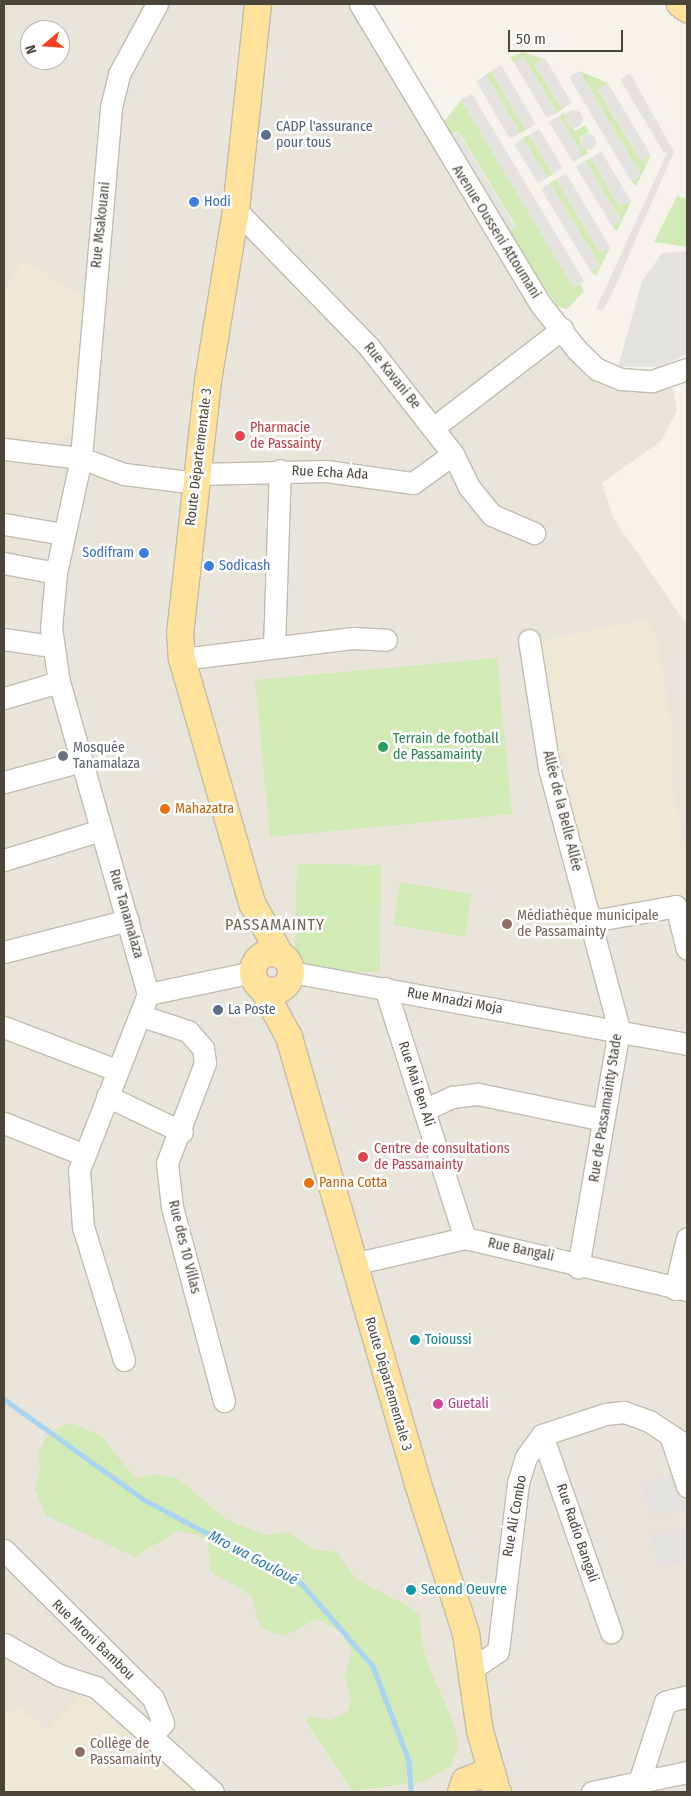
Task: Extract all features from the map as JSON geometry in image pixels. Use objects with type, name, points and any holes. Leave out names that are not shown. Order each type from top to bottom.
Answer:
[{"type":"main road","name":"Route Départementale 3","points":[[258,4],[236,210],[196,478],[180,608],[182,659],[354,1264],[473,1668],[480,1731],[497,1788]]},
{"type":"main road","points":[[680,4],[687,9]]},
{"type":"main road","name":"Route Départementale 3","points":[[460,1787],[480,1731]]},
{"type":"main road","points":[[460,1787],[480,1775],[497,1788]]},
{"type":"street","name":"Rue Msakouani","points":[[81,458],[111,108],[119,74],[157,4]]},
{"type":"street","name":"Avenue Ousseni Attoumani","points":[[360,4],[475,199],[541,305],[562,329],[597,368],[622,379],[652,381],[687,369]]},
{"type":"street","name":"Rue Kavani Be","points":[[236,210],[352,327],[453,454],[469,487],[492,515],[534,533]]},
{"type":"street","points":[[433,428],[562,329]]},
{"type":"street","name":"Rue Echa Ada","points":[[4,449],[81,458],[124,474],[196,478],[280,470],[376,475],[414,483],[453,454]]},
{"type":"street","name":"Rue Tanamalaza","points":[[81,458],[56,573],[51,646],[59,682],[148,994]]},
{"type":"street","points":[[274,647],[280,470]]},
{"type":"street","points":[[4,524],[63,534]]},
{"type":"street","points":[[4,563],[56,573]]},
{"type":"street","points":[[182,659],[353,638],[386,640]]},
{"type":"street","points":[[4,639],[51,646]]},
{"type":"street","name":"Allée de la Belle Allée","points":[[529,640],[549,768],[592,922]]},
{"type":"street","points":[[4,698],[59,682]]},
{"type":"street","points":[[4,782],[82,761]]},
{"type":"street","points":[[4,860],[101,830]]},
{"type":"street","points":[[592,922],[681,905],[687,950]]},
{"type":"street","points":[[4,952],[128,920]]},
{"type":"street","name":"Rue de Passamainty Stade","points":[[578,1267],[619,1030],[592,922]]},
{"type":"street","points":[[124,1360],[82,1227],[79,1194],[82,1154],[116,1070],[142,1016],[148,994],[271,973]]},
{"type":"street","name":"Rue Mnadzi Moja","points":[[271,973],[385,988],[619,1030],[623,1036],[687,1044]]},
{"type":"street","name":"Rue Mai Ben Ali","points":[[385,988],[465,1238]]},
{"type":"street","name":"Rue des 10 Villas","points":[[142,1016],[188,1031],[204,1048],[205,1063],[182,1132],[167,1164],[172,1207],[224,1401]]},
{"type":"street","points":[[4,1027],[116,1070]]},
{"type":"street","points":[[424,1110],[452,1097],[478,1094],[603,1120]]},
{"type":"street","points":[[107,1096],[182,1132]]},
{"type":"street","points":[[4,1123],[82,1154]]},
{"type":"street","name":"Rue Bangali","points":[[354,1264],[465,1238],[559,1258],[578,1267],[681,1289]]},
{"type":"street","points":[[681,1289],[687,1238]]},
{"type":"street","points":[[542,1435],[605,1414],[624,1412],[649,1421],[679,1442],[687,1486]]},
{"type":"street","name":"Rue Ali Combo","points":[[473,1668],[498,1651],[518,1483],[526,1458],[542,1435]]},
{"type":"street","name":"Rue Radio Bangali","points":[[542,1435],[611,1632]]},
{"type":"street","name":"Rue Mroni Bambou","points":[[4,1550],[152,1698],[163,1723],[152,1735]]},
{"type":"street","points":[[4,1644],[59,1675],[96,1687],[152,1735],[213,1792]]},
{"type":"street","points":[[640,1779],[665,1702],[687,1696]]},
{"type":"street","points":[[592,1792],[640,1779],[687,1772]]},
{"type":"shaded area","points":[[4,4],[360,4],[577,350],[673,389],[677,411],[661,441],[602,483],[614,519],[687,625],[687,1792],[4,1792]]},
{"type":"shaded area","points":[[524,57],[557,113],[547,118],[514,63]]},
{"type":"shaded area","points":[[545,58],[572,103],[562,109],[535,64]]},
{"type":"shaded area","points":[[501,65],[536,124],[526,130],[491,71]]},
{"type":"shaded area","points":[[579,71],[641,175],[631,181],[569,77]]},
{"type":"shaded area","points":[[630,73],[674,152],[603,310],[596,309],[668,151],[664,153],[620,79]]},
{"type":"shaded area","points":[[486,75],[520,133],[510,139],[476,81]]},
{"type":"shaded area","points":[[608,83],[651,155],[641,161],[598,89]]},
{"type":"shaded area","points":[[472,94],[584,281],[573,287],[461,100]]},
{"type":"shaded area","points":[[574,110],[580,113],[583,119],[580,125],[574,128],[568,125],[565,119],[568,113]]},
{"type":"shaded area","points":[[559,116],[583,156],[573,162],[549,122]]},
{"type":"shaded area","points":[[539,129],[563,168],[553,174],[529,135]]},
{"type":"shaded area","points":[[458,132],[515,226],[506,231],[449,137]]},
{"type":"shaded area","points":[[585,134],[591,134],[596,139],[594,148],[585,150],[580,145],[580,139]]},
{"type":"shaded area","points":[[523,138],[547,178],[538,183],[514,144]]},
{"type":"shaded area","points":[[601,151],[631,201],[620,207],[591,158]]},
{"type":"shaded area","points":[[585,161],[621,220],[612,226],[576,167]]},
{"type":"shaded area","points":[[566,173],[610,247],[600,253],[556,179]]},
{"type":"shaded area","points":[[550,183],[600,266],[591,272],[541,189]]},
{"type":"shaded area","points":[[687,251],[687,354],[660,367],[618,367],[642,281],[662,253]]},
{"type":"shaded area","points":[[22,261],[84,298],[77,428],[54,445],[4,440],[4,294]]},
{"type":"shaded area","points":[[648,619],[658,642],[674,741],[672,779],[687,862],[687,903],[598,915],[561,779],[568,762],[558,751],[537,641]]},
{"type":"shaded area","points":[[677,1473],[687,1508],[651,1518],[641,1483]]},
{"type":"shaded area","points":[[687,1528],[687,1562],[658,1567],[650,1535]]},
{"type":"shaded area","name":"Collège de Passamainty","points":[[82,1692],[99,1696],[198,1792],[4,1792],[4,1714],[20,1709],[47,1729]]},
{"type":"green space","points":[[523,52],[543,59],[535,65],[562,109],[557,113],[524,58],[514,63],[510,57]]},
{"type":"green space","points":[[491,71],[526,130],[520,133],[486,75]]},
{"type":"green space","points":[[579,71],[608,83],[598,90],[641,161],[651,155],[636,186],[631,181],[641,175]]},
{"type":"green space","points":[[465,95],[462,100],[574,287],[580,284],[584,291],[567,309],[558,307],[507,232],[516,226],[458,131],[449,136],[441,125]]},
{"type":"green space","points":[[564,113],[575,131],[585,125],[589,132],[579,138],[588,153],[583,156],[559,116]]},
{"type":"green space","points":[[529,135],[553,174],[547,178],[523,138]]},
{"type":"green space","points":[[591,158],[620,207],[631,201],[617,231],[612,226],[621,220],[585,161]]},
{"type":"green space","points":[[556,179],[600,253],[610,247],[596,276],[591,272],[600,266],[550,183]]},
{"type":"green space","points":[[677,196],[687,199],[687,247],[654,242]]},
{"type":"green space","name":"Terrain de football de Passamainty","points":[[497,658],[512,814],[270,837],[255,680]]},
{"type":"green space","points":[[297,864],[381,865],[380,972],[306,971],[295,948]]},
{"type":"green space","points":[[400,882],[472,894],[465,937],[393,925]]},
{"type":"green space","points":[[73,1423],[101,1436],[135,1478],[156,1474],[177,1478],[227,1520],[266,1535],[287,1532],[316,1550],[336,1552],[357,1580],[410,1607],[419,1615],[425,1657],[455,1727],[458,1748],[450,1767],[422,1782],[352,1791],[305,1720],[311,1716],[331,1720],[349,1710],[351,1697],[344,1678],[352,1651],[341,1631],[317,1619],[284,1636],[265,1630],[257,1619],[252,1596],[210,1571],[208,1543],[198,1535],[177,1531],[135,1557],[46,1516],[35,1489],[40,1468],[38,1453],[44,1440],[59,1427]]},
{"type":"waterway","name":"Mro wa Gouloué","points":[[4,1399],[143,1499],[301,1583],[373,1666],[409,1761],[411,1792]]},
{"type":"place","name":"CADP l'assurance pour tous","points":[[266,135]]},
{"type":"place","name":"Hodi","points":[[194,202]]},
{"type":"place","name":"Pharmacie de Passainty","points":[[240,436]]},
{"type":"place","name":"Sodifram","points":[[144,553]]},
{"type":"place","name":"Sodicash","points":[[209,566]]},
{"type":"place","name":"Terrain de football de Passamainty","points":[[383,747]]},
{"type":"place","name":"Mosquée Tanamalaza","points":[[63,756]]},
{"type":"place","name":"Mahazatra","points":[[165,809]]},
{"type":"place","name":"Médiathèque municipale de Passamainty","points":[[507,924]]},
{"type":"place","name":"La Poste","points":[[218,1010]]},
{"type":"place","name":"Centre de consultations de Passamainty","points":[[363,1157]]},
{"type":"place","name":"Panna Cotta","points":[[309,1183]]},
{"type":"place","name":"Toioussi","points":[[415,1340]]},
{"type":"place","name":"Guetali","points":[[438,1404]]},
{"type":"place","name":"Second Oeuvre","points":[[411,1590]]},
{"type":"place","name":"Collège de Passamainty","points":[[80,1752]]},
{"type":"district","name":"PASSAMAINTY","points":[[275,925]]}]
